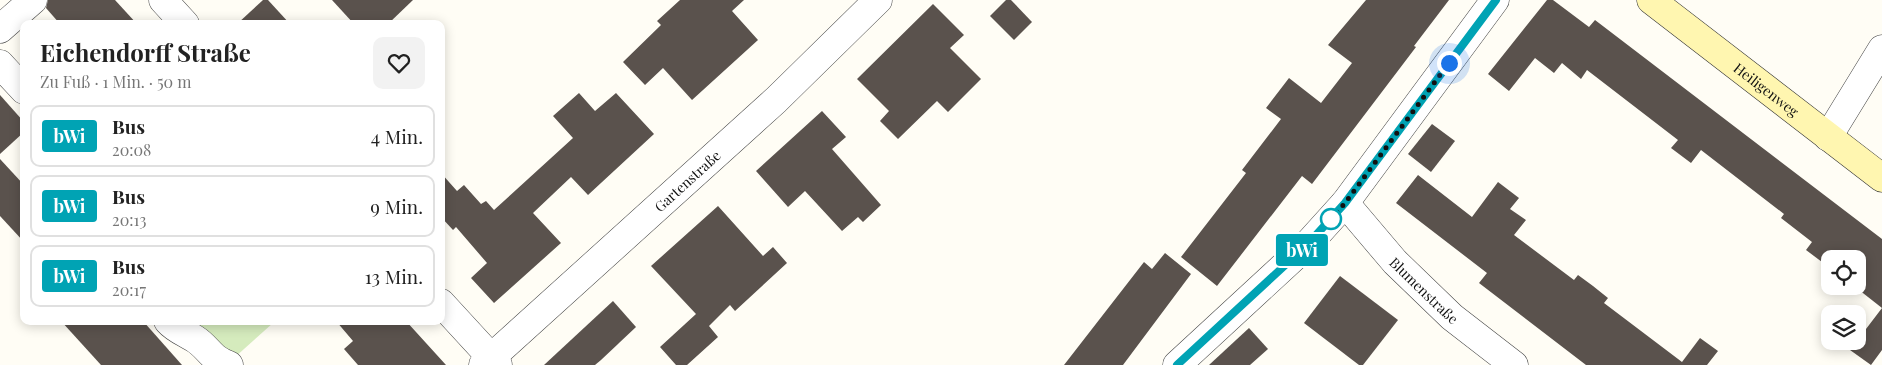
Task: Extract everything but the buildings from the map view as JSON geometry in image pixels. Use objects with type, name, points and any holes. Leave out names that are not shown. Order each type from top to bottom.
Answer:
[{"type":"street","points":[[0,29],[33,0]]},
{"type":"street","points":[[163,0],[181,20]]},
{"type":"street","name":"Gartenstraße","points":[[491,363],[776,100],[878,0]]},
{"type":"street","points":[[1177,365],[1308,244],[1345,203],[1496,0]]},
{"type":"street","name":"Heiligenweg","points":[[1651,0],[1882,178]]},
{"type":"street","points":[[1828,137],[1882,49]]},
{"type":"street","points":[[0,64],[20,86]]},
{"type":"street","name":"Blumenstraße","points":[[1345,203],[1395,262],[1445,310],[1514,365]]},
{"type":"street","points":[[445,308],[491,363]]},
{"type":"street","points":[[172,325],[196,340],[216,361],[229,365]]},
{"type":"green space","points":[[186,325],[271,325],[234,358]]},
{"type":"bus line","name":"bWi","points":[[1177,365],[1308,244],[1345,203],[1496,0]]},
{"type":"route","points":[[1331,219],[1345,203],[1449,63]]}]
